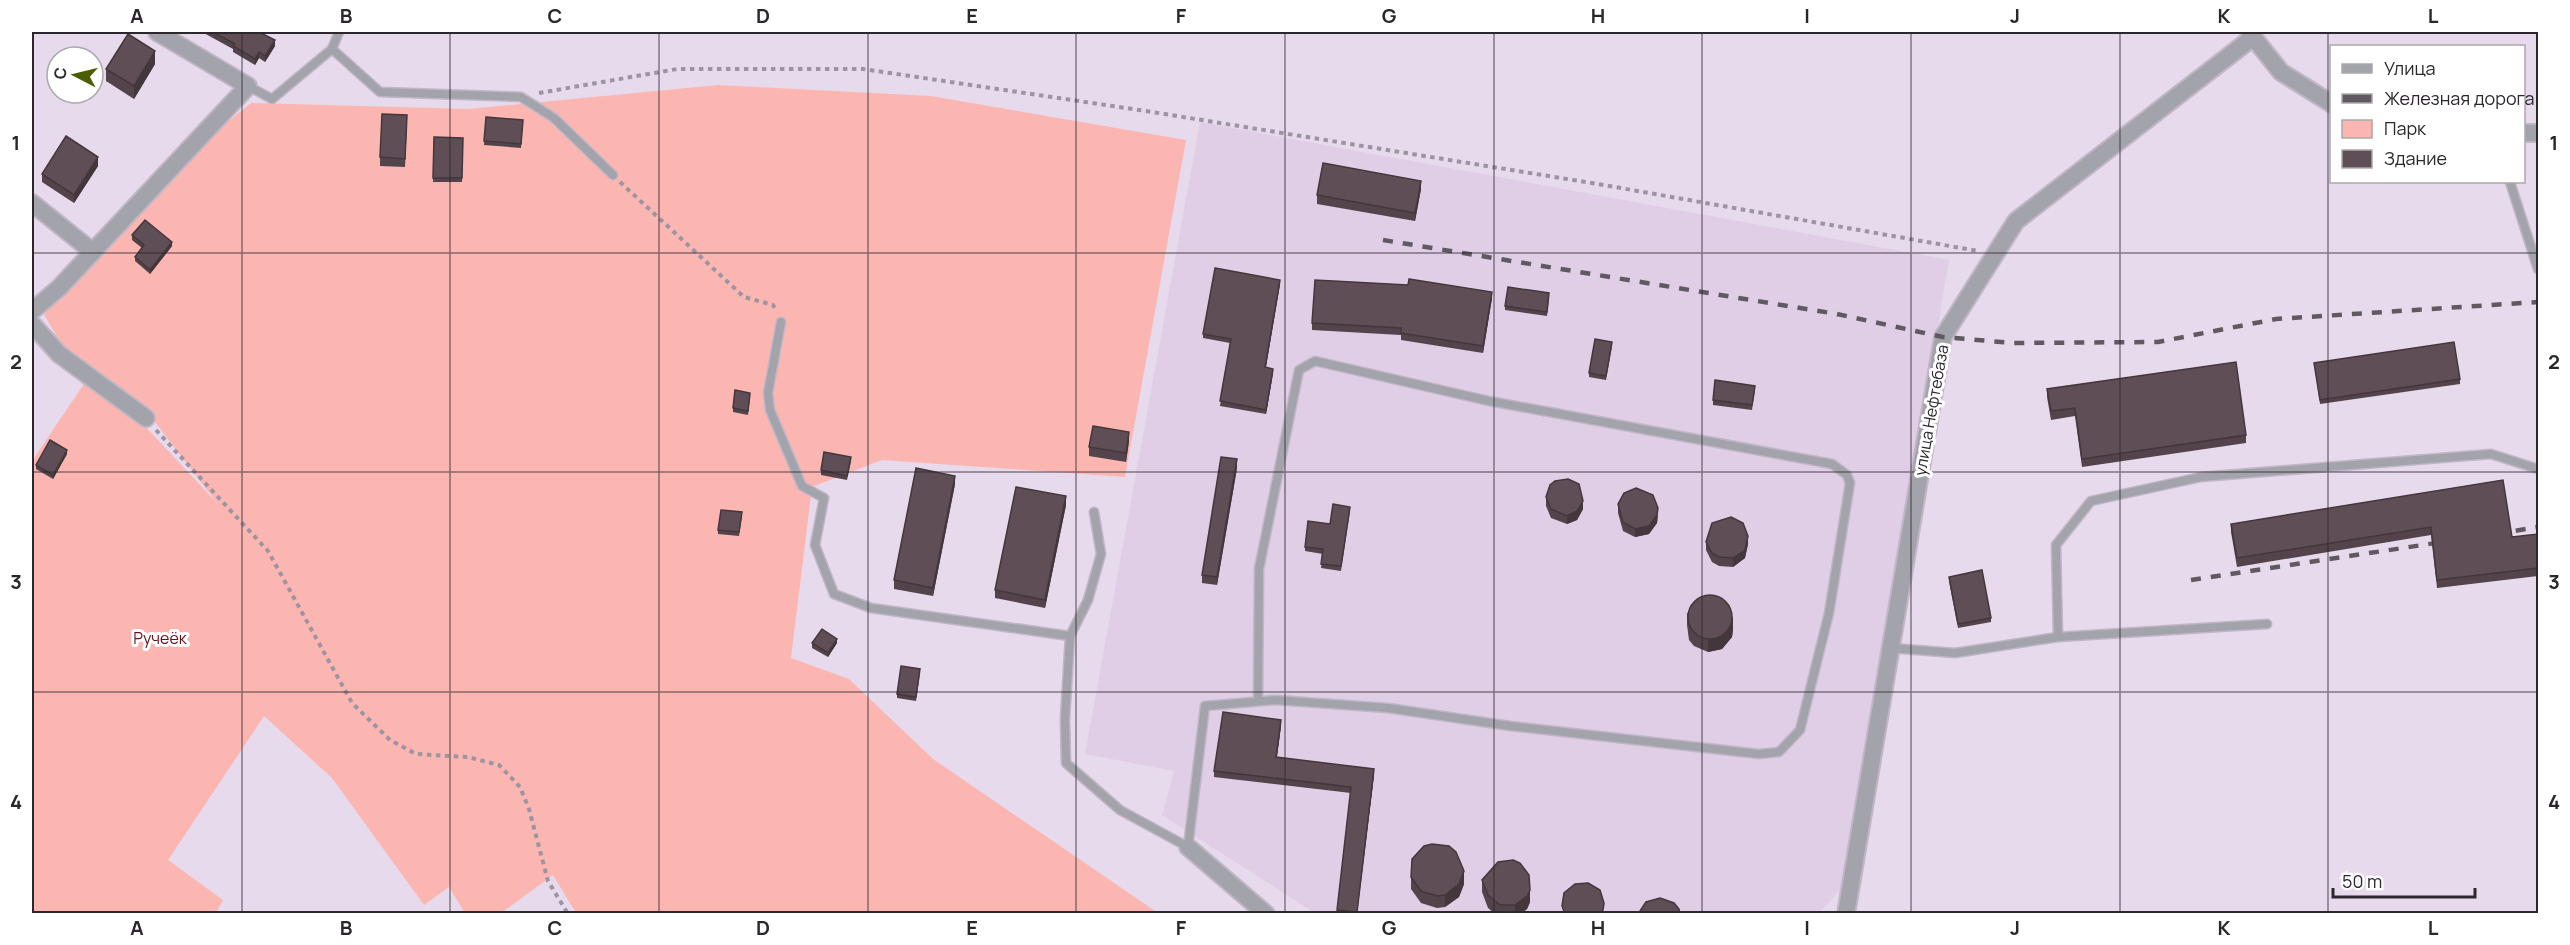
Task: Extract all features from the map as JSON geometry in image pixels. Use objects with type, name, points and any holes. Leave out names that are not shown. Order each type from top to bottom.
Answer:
[{"type":"street","points":[[32,311],[59,288],[248,86],[157,32]]},
{"type":"street","points":[[2251,35],[2282,72],[2330,103]]},
{"type":"street","name":"улица Нефтебаза","points":[[1846,914],[1943,337],[2016,221],[2251,35]]},
{"type":"street","points":[[32,203],[93,252]]},
{"type":"street","points":[[32,324],[59,354],[146,418]]},
{"type":"street","points":[[1188,847],[1266,914]]},
{"type":"lane","points":[[248,86],[272,99],[332,49],[339,32]]},
{"type":"lane","points":[[332,49],[380,92],[520,97],[554,118],[613,175]]},
{"type":"lane","points":[[2510,183],[2538,269]]},
{"type":"lane","points":[[781,322],[768,393],[770,410],[802,486],[824,498],[815,544],[834,594],[871,608],[1070,636]]},
{"type":"lane","points":[[1094,512],[1101,554],[1088,600],[1070,636],[1065,719],[1066,763],[1120,810],[1188,847],[1205,706],[1257,700],[1388,708],[1510,726],[1759,754],[1779,752],[1800,730],[1829,613],[1850,483],[1847,475],[1832,464],[1489,401],[1315,361],[1299,370],[1259,569],[1257,700]]},
{"type":"lane","points":[[2058,637],[2056,545],[2091,501],[2201,477],[2492,454],[2538,469]]},
{"type":"lane","points":[[1891,648],[1954,653],[2058,637],[2267,624]]},
{"type":"path","points":[[520,97],[677,69],[862,69],[1146,111],[1586,182],[1995,254]]},
{"type":"path","points":[[613,175],[744,297],[773,305],[781,322]]},
{"type":"path","points":[[146,418],[268,551],[352,703],[390,740],[416,754],[468,757],[499,765],[520,787],[529,809],[548,881],[568,914]]},
{"type":"shaded area","points":[[1200,122],[1949,260],[1845,885],[1819,913],[1315,913],[1162,815],[1174,771],[1085,754]]},
{"type":"green space","name":"Ручеёк","points":[[718,85],[931,96],[1186,140],[1125,477],[882,460],[812,487],[791,658],[849,679],[933,759],[1158,913],[576,913],[553,875],[501,913],[465,913],[449,887],[424,905],[332,778],[264,716],[168,860],[223,900],[216,913],[32,914],[32,461],[84,384],[142,423],[217,503],[149,414],[65,351],[44,314],[225,124],[251,103],[469,109]]},
{"type":"building","points":[[213,32],[259,32],[275,40],[265,56],[259,52],[255,59],[233,46],[235,44]]},
{"type":"building","points":[[128,34],[155,51],[134,86],[106,69]]},
{"type":"building","points":[[382,114],[407,115],[405,159],[380,157]]},
{"type":"building","points":[[486,117],[523,120],[521,144],[484,141]]},
{"type":"building","points":[[66,136],[98,157],[74,195],[42,174]]},
{"type":"building","points":[[434,137],[463,138],[462,178],[433,178]]},
{"type":"building","points":[[1323,163],[1421,181],[1415,213],[1317,195]]},
{"type":"building","points":[[145,220],[172,242],[150,270],[135,257],[144,245],[132,235]]},
{"type":"building","points":[[1215,268],[1280,280],[1265,367],[1273,369],[1266,410],[1220,401],[1231,339],[1203,334]]},
{"type":"building","points":[[1409,279],[1492,292],[1483,346],[1401,333],[1401,328],[1312,323],[1315,280],[1408,285]]},
{"type":"building","points":[[1508,287],[1549,293],[1547,312],[1505,306]]},
{"type":"building","points":[[1595,339],[1612,342],[1606,376],[1589,373]]},
{"type":"building","points":[[2454,342],[2460,379],[2320,400],[2314,363]]},
{"type":"building","points":[[2236,362],[2246,435],[2082,459],[2075,408],[2051,411],[2047,389]]},
{"type":"building","points":[[1715,380],[1755,386],[1752,405],[1713,400]]},
{"type":"building","points":[[735,390],[750,393],[748,411],[733,408]]},
{"type":"building","points":[[1093,426],[1129,432],[1126,453],[1089,447]]},
{"type":"building","points":[[50,440],[67,450],[53,475],[36,465]]},
{"type":"building","points":[[824,452],[851,457],[847,476],[821,470]]},
{"type":"building","points":[[1221,457],[1237,459],[1217,577],[1202,575]]},
{"type":"building","points":[[916,468],[955,476],[933,588],[894,580]]},
{"type":"building","points":[[1568,479],[1579,484],[1583,501],[1577,511],[1567,516],[1551,509],[1546,497],[1550,485],[1555,481]]},
{"type":"building","points":[[2503,480],[2512,537],[2538,534],[2538,568],[2437,580],[2431,527],[2237,558],[2231,524]]},
{"type":"building","points":[[1016,487],[1066,496],[1045,600],[995,590]]},
{"type":"building","points":[[1636,488],[1653,495],[1658,508],[1657,515],[1649,526],[1635,529],[1623,522],[1618,504],[1624,493]]},
{"type":"building","points":[[1333,504],[1350,507],[1341,566],[1321,564],[1323,549],[1305,547],[1308,521],[1330,524]]},
{"type":"building","points":[[721,510],[742,512],[739,532],[718,530]]},
{"type":"building","points":[[1731,517],[1743,523],[1748,536],[1745,550],[1733,558],[1719,557],[1712,553],[1706,542],[1712,523]]},
{"type":"building","points":[[1982,570],[1991,618],[1958,624],[1949,577]]},
{"type":"building","points":[[1710,595],[1719,596],[1726,601],[1731,608],[1731,626],[1726,633],[1719,638],[1710,639],[1701,638],[1694,633],[1689,626],[1688,617],[1689,608],[1694,601],[1701,596]]},
{"type":"building","points":[[822,629],[837,639],[828,653],[812,643]]},
{"type":"building","points":[[901,666],[920,669],[916,697],[897,694]]},
{"type":"building","points":[[1223,712],[1281,720],[1276,757],[1374,769],[1357,912],[1337,910],[1351,787],[1214,771]]},
{"type":"building","points":[[1432,844],[1449,846],[1456,852],[1464,871],[1459,884],[1445,895],[1437,896],[1421,891],[1411,877],[1412,859],[1424,846]]},
{"type":"building","points":[[1513,860],[1520,863],[1529,875],[1530,890],[1527,896],[1515,905],[1500,905],[1488,895],[1482,880],[1498,862]]},
{"type":"building","points":[[1588,883],[1600,890],[1604,903],[1603,910],[1600,914],[1565,914],[1562,906],[1564,893],[1575,884]]},
{"type":"building","points":[[1660,898],[1674,903],[1680,914],[1638,914],[1646,902]]},
{"type":"railway","points":[[1383,240],[1837,314],[1943,337],[2012,343],[2158,342],[2276,319],[2538,302]]},
{"type":"railway","points":[[2496,534],[2538,527]]},
{"type":"railway","points":[[2191,580],[2449,541]]}]
